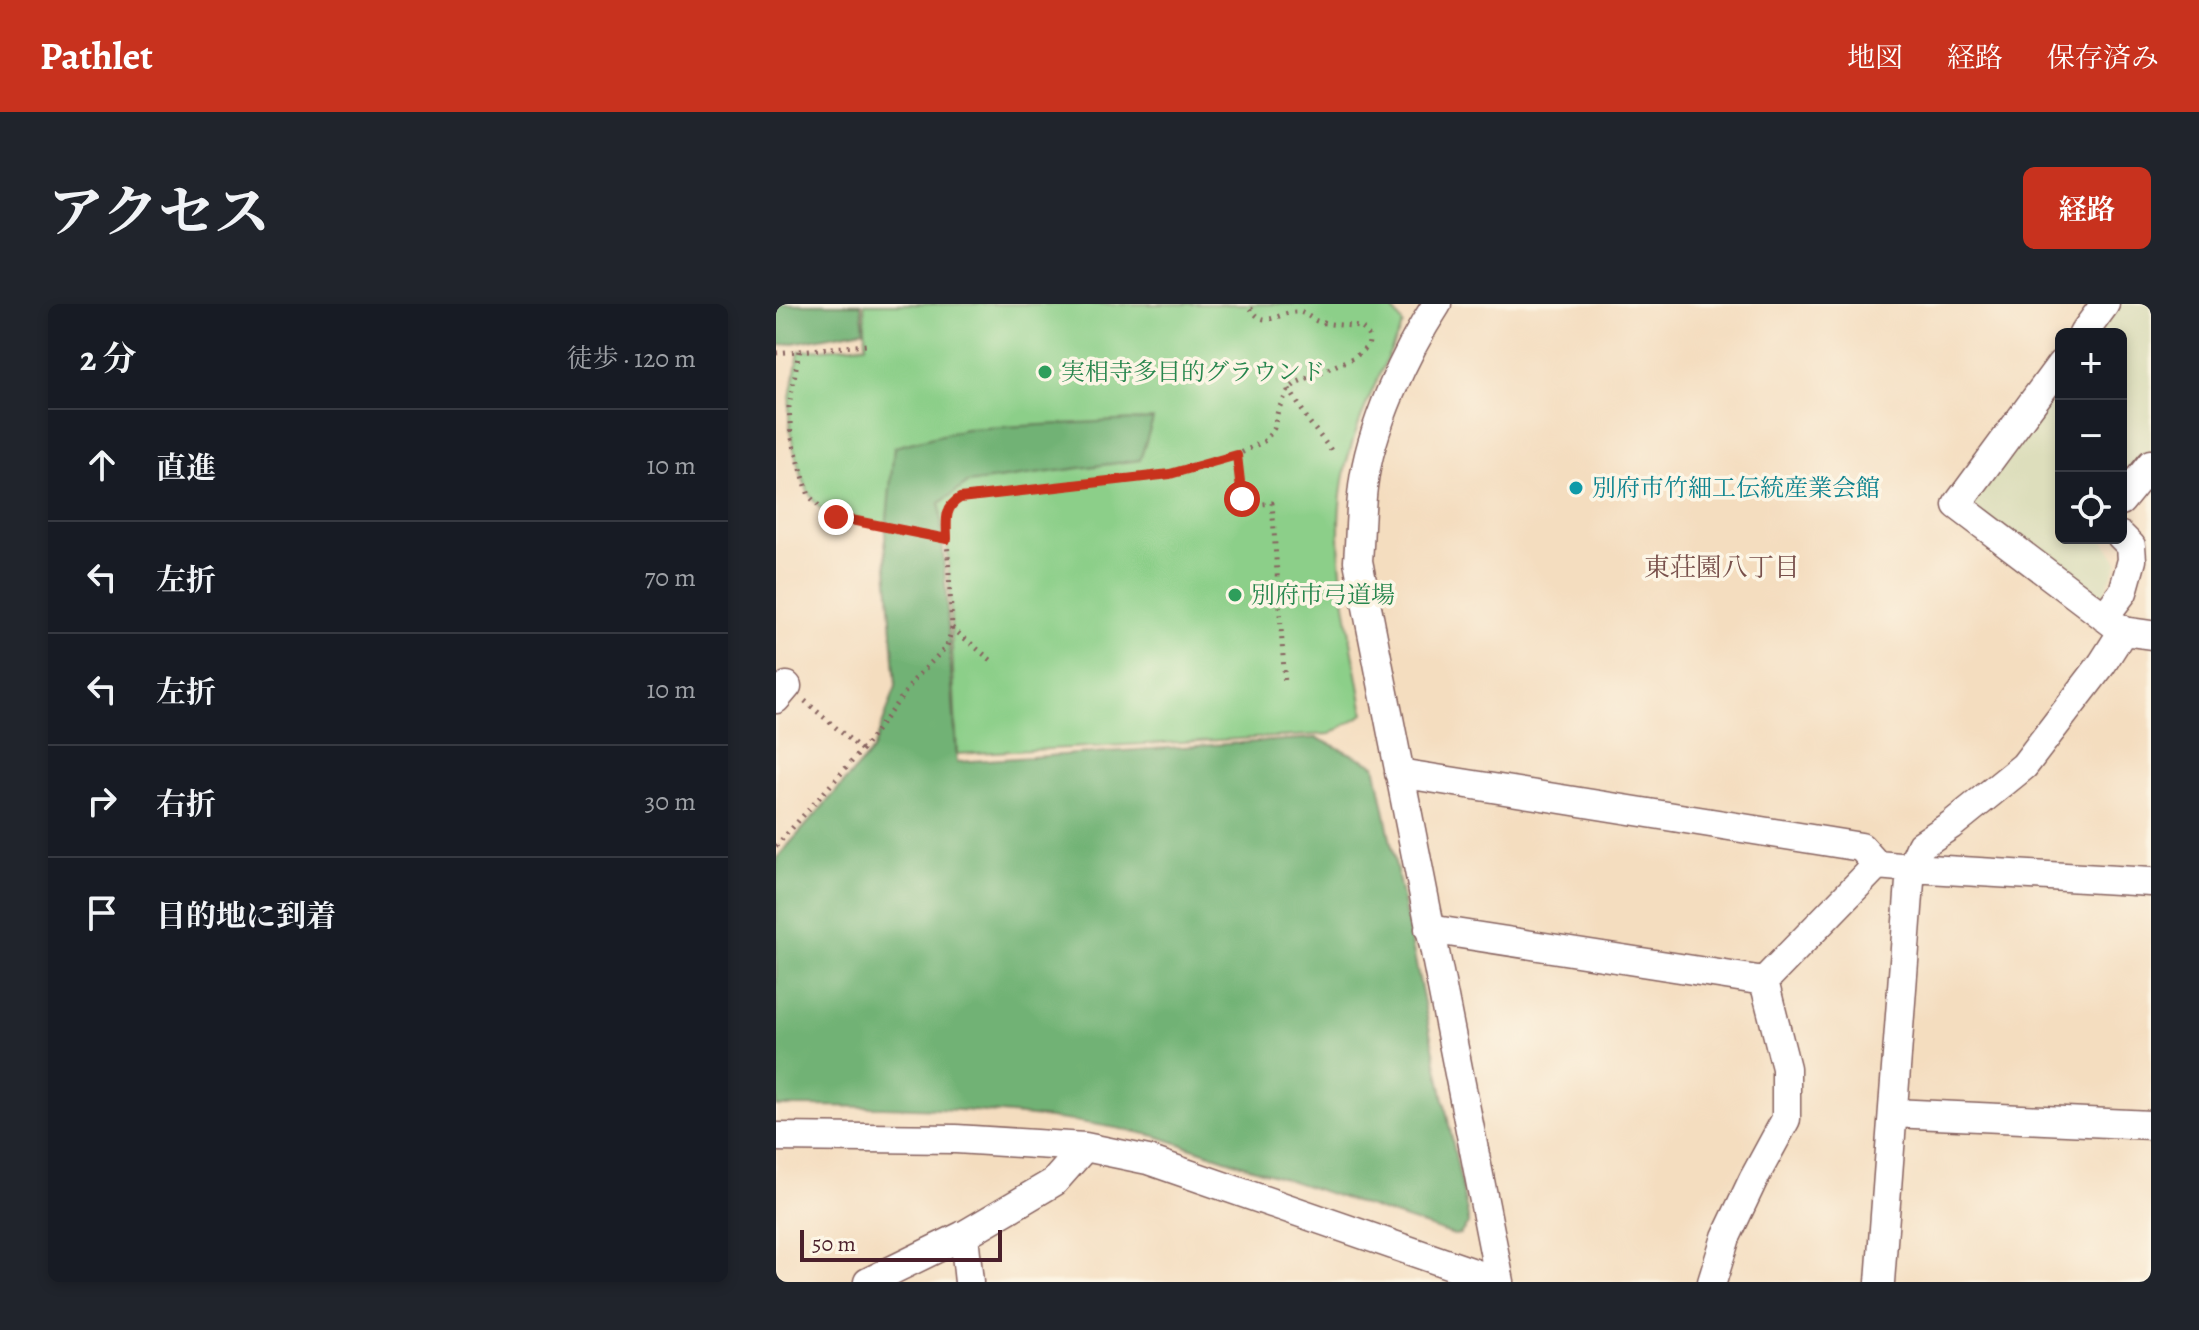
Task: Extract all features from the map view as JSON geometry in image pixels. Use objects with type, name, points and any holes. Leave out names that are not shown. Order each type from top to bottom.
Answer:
[{"type":"street","points":[[1436,304],[1385,407],[1363,485],[1358,561],[1500,1282]]},
{"type":"street","points":[[2087,328],[2105,304]]},
{"type":"street","points":[[2055,372],[1957,505],[2113,624],[2151,635]]},
{"type":"street","points":[[2127,494],[2151,464]]},
{"type":"street","points":[[1880,1282],[1911,868],[1921,845],[2024,766],[2102,664],[2132,560],[2131,546],[2127,542]]},
{"type":"street","points":[[1399,773],[1861,847],[1877,865],[2151,882]]},
{"type":"street","points":[[1764,981],[1877,865]]},
{"type":"street","points":[[1429,929],[1764,981]]},
{"type":"street","points":[[1712,1282],[1726,1237],[1786,1119],[1786,1068],[1764,981]]},
{"type":"street","points":[[1893,1113],[2151,1125]]},
{"type":"street","points":[[776,1137],[956,1139],[1085,1147],[1148,1160],[1500,1282]]},
{"type":"street","points":[[868,1282],[964,1235],[1054,1182],[1085,1147]]},
{"type":"street","points":[[964,1235],[969,1282]]},
{"type":"path","points":[[776,846],[862,750],[915,679],[947,646],[952,628],[947,514],[953,502],[960,498],[1170,474],[1237,455],[1266,440],[1289,389],[1365,351],[1370,341],[1365,330],[1359,327],[1317,321],[1305,313],[1294,311],[1267,320],[1253,313],[1250,307]]},
{"type":"path","points":[[776,353],[866,345]]},
{"type":"path","points":[[799,351],[789,407],[791,435],[809,496],[836,517],[947,539]]},
{"type":"path","points":[[1289,389],[1334,454]]},
{"type":"path","points":[[1237,455],[1243,506],[1272,503],[1285,684]]},
{"type":"path","points":[[952,628],[992,661]]},
{"type":"path","points":[[782,692],[862,750]]},
{"type":"shaded area","points":[[2117,304],[2151,304],[2151,451],[2127,476],[2127,328],[2099,328]]},
{"type":"shaded area","points":[[2055,390],[2055,544],[2106,544],[2118,561],[2102,599],[1971,507]]},
{"type":"green space","points":[[776,304],[861,304],[864,330],[776,346]]},
{"type":"green space","points":[[864,304],[1397,304],[1393,310],[1403,324],[1357,429],[1341,496],[1339,527],[1343,590],[1364,714],[1330,734],[957,754],[947,540],[850,521],[824,511],[807,490],[793,446],[789,408],[799,351],[866,345]]},
{"type":"green space","points":[[1153,419],[1140,460],[968,483],[940,503],[957,762],[1317,738],[1375,765],[1468,1217],[1468,1224],[1460,1234],[1454,1235],[1156,1136],[1109,1127],[967,1110],[776,1106],[776,859],[873,750],[896,686],[885,540],[894,447],[965,429]]},
{"type":"place","name":"実相寺多目的グラウンド","points":[[1045,372]]},
{"type":"place","name":"別府市竹細工伝統産業会館","points":[[1576,488]]},
{"type":"place","name":"別府市弓道場","points":[[1235,595]]},
{"type":"district","name":"東荘園八丁目","points":[[1722,567]]},
{"type":"route","points":[[836,517],[947,539],[949,507],[966,496],[1170,474],[1237,455],[1242,499]]}]
